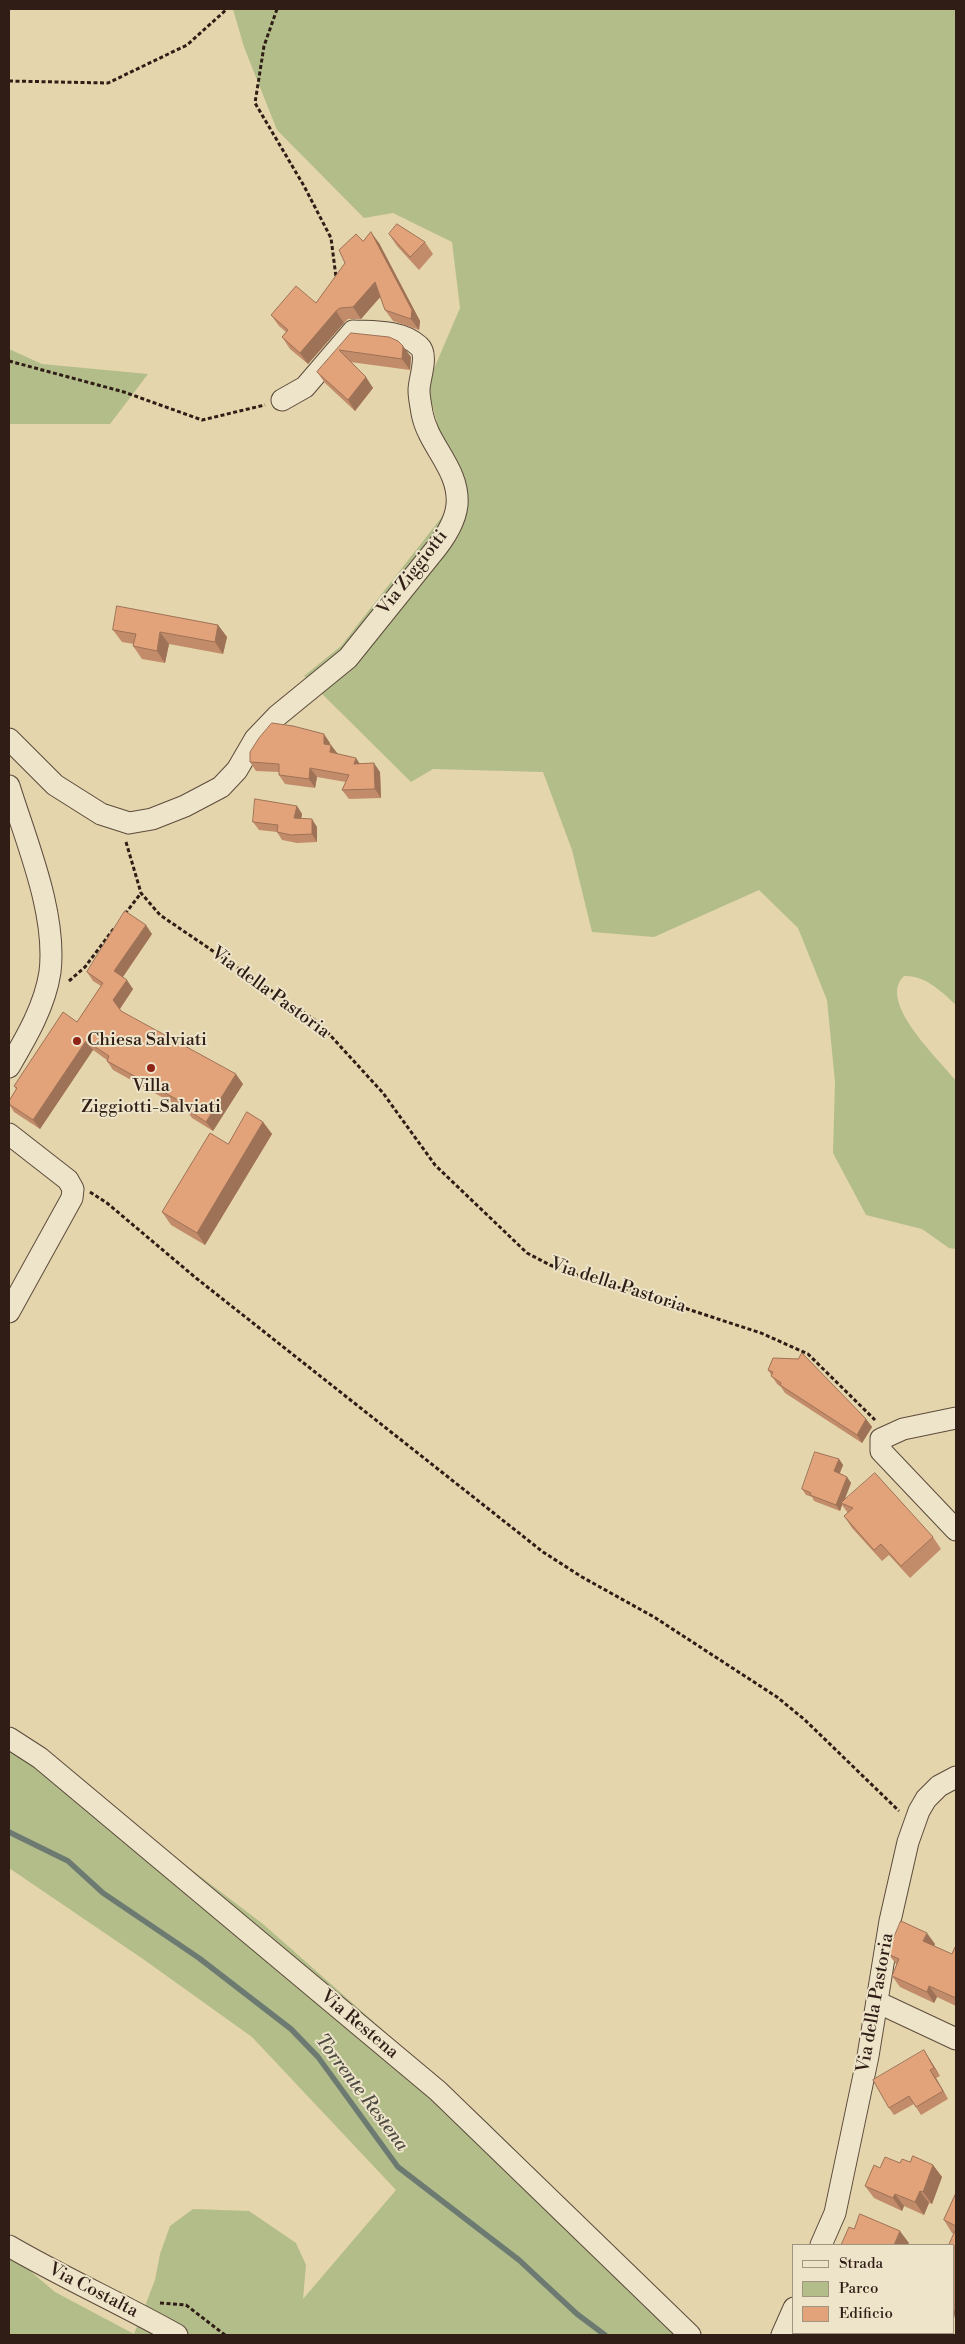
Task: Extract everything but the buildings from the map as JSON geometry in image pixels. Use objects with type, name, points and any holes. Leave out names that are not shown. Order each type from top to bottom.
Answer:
[{"type":"street","name":"Via Ziggiotti","points":[[129,824],[152,819],[185,806],[221,787],[237,770],[255,739],[277,716],[348,658],[436,548],[451,524],[457,506],[456,487],[451,471],[422,416],[419,391],[423,352],[420,346],[403,336],[380,332],[353,331],[305,387],[282,400]]},
{"type":"street","points":[[9,739],[56,785],[101,814],[129,824]]},
{"type":"street","points":[[9,786],[41,883],[50,943],[50,972],[42,1003],[9,1067]]},
{"type":"street","points":[[9,1134],[68,1180],[73,1189],[72,1198],[9,1312]]},
{"type":"street","points":[[956,1418],[903,1429],[881,1439],[881,1451],[956,1530]]},
{"type":"street","name":"Via Restena","points":[[9,1738],[40,1758],[438,2091],[690,2335]]},
{"type":"street","name":"Via della Pastoria","points":[[821,2244],[835,2213],[877,2002],[890,1921],[914,1825],[926,1799],[939,1786],[956,1777]]},
{"type":"street","points":[[877,2002],[956,2039]]},
{"type":"street","name":"Via Costalta","points":[[9,2246],[67,2280],[177,2335]]},
{"type":"street","points":[[782,2335],[792,2312]]},
{"type":"path","points":[[9,81],[108,83],[187,45],[227,9]]},
{"type":"path","points":[[277,9],[264,46],[255,103],[304,186],[331,238],[337,271],[336,279]]},
{"type":"path","points":[[9,361],[124,392],[202,420],[243,412],[282,400]]},
{"type":"path","points":[[124,915],[141,893],[125,840],[129,824]]},
{"type":"path","name":"Via della Pastoria","points":[[141,893],[160,915],[319,1023],[384,1093],[435,1165],[527,1253],[550,1265],[596,1282],[635,1292],[761,1333],[808,1354],[890,1435]]},
{"type":"path","points":[[42,1003],[85,967],[119,923]]},
{"type":"path","points":[[72,1198],[79,1193],[87,1191],[96,1195],[196,1278],[350,1397],[485,1508],[543,1552],[582,1577],[654,1617],[778,1697],[805,1720],[914,1825]]},
{"type":"green space","points":[[233,9],[956,9],[956,1005],[926,981],[912,976],[904,976],[898,987],[898,1001],[914,1031],[956,1081],[956,1249],[949,1248],[922,1229],[866,1215],[833,1153],[835,1082],[827,1000],[798,928],[759,890],[654,937],[592,932],[572,850],[543,772],[433,769],[411,782],[304,676],[341,646],[452,504],[440,434],[427,385],[460,308],[452,242],[393,213],[364,218],[277,130],[244,47]]},
{"type":"green space","points":[[9,349],[42,364],[148,374],[110,424],[9,424]]},
{"type":"green space","points":[[9,1735],[56,1767],[263,1924],[487,2122],[699,2335],[9,2335],[9,2253],[55,2292],[134,2334],[155,2280],[160,2254],[170,2226],[193,2209],[249,2211],[296,2243],[306,2265],[303,2299],[396,2190],[252,2037],[143,1959],[9,1868]]},
{"type":"waterway","name":"Torrente Restena","points":[[9,1832],[68,1861],[103,1893],[199,1958],[291,2029],[318,2057],[398,2167],[519,2260],[577,2314],[605,2335]]},
{"type":"place","name":"Chiesa Salviati","points":[[77,1041]]},
{"type":"place","name":"Villa Ziggiotti-Salviati","points":[[151,1068]]}]
